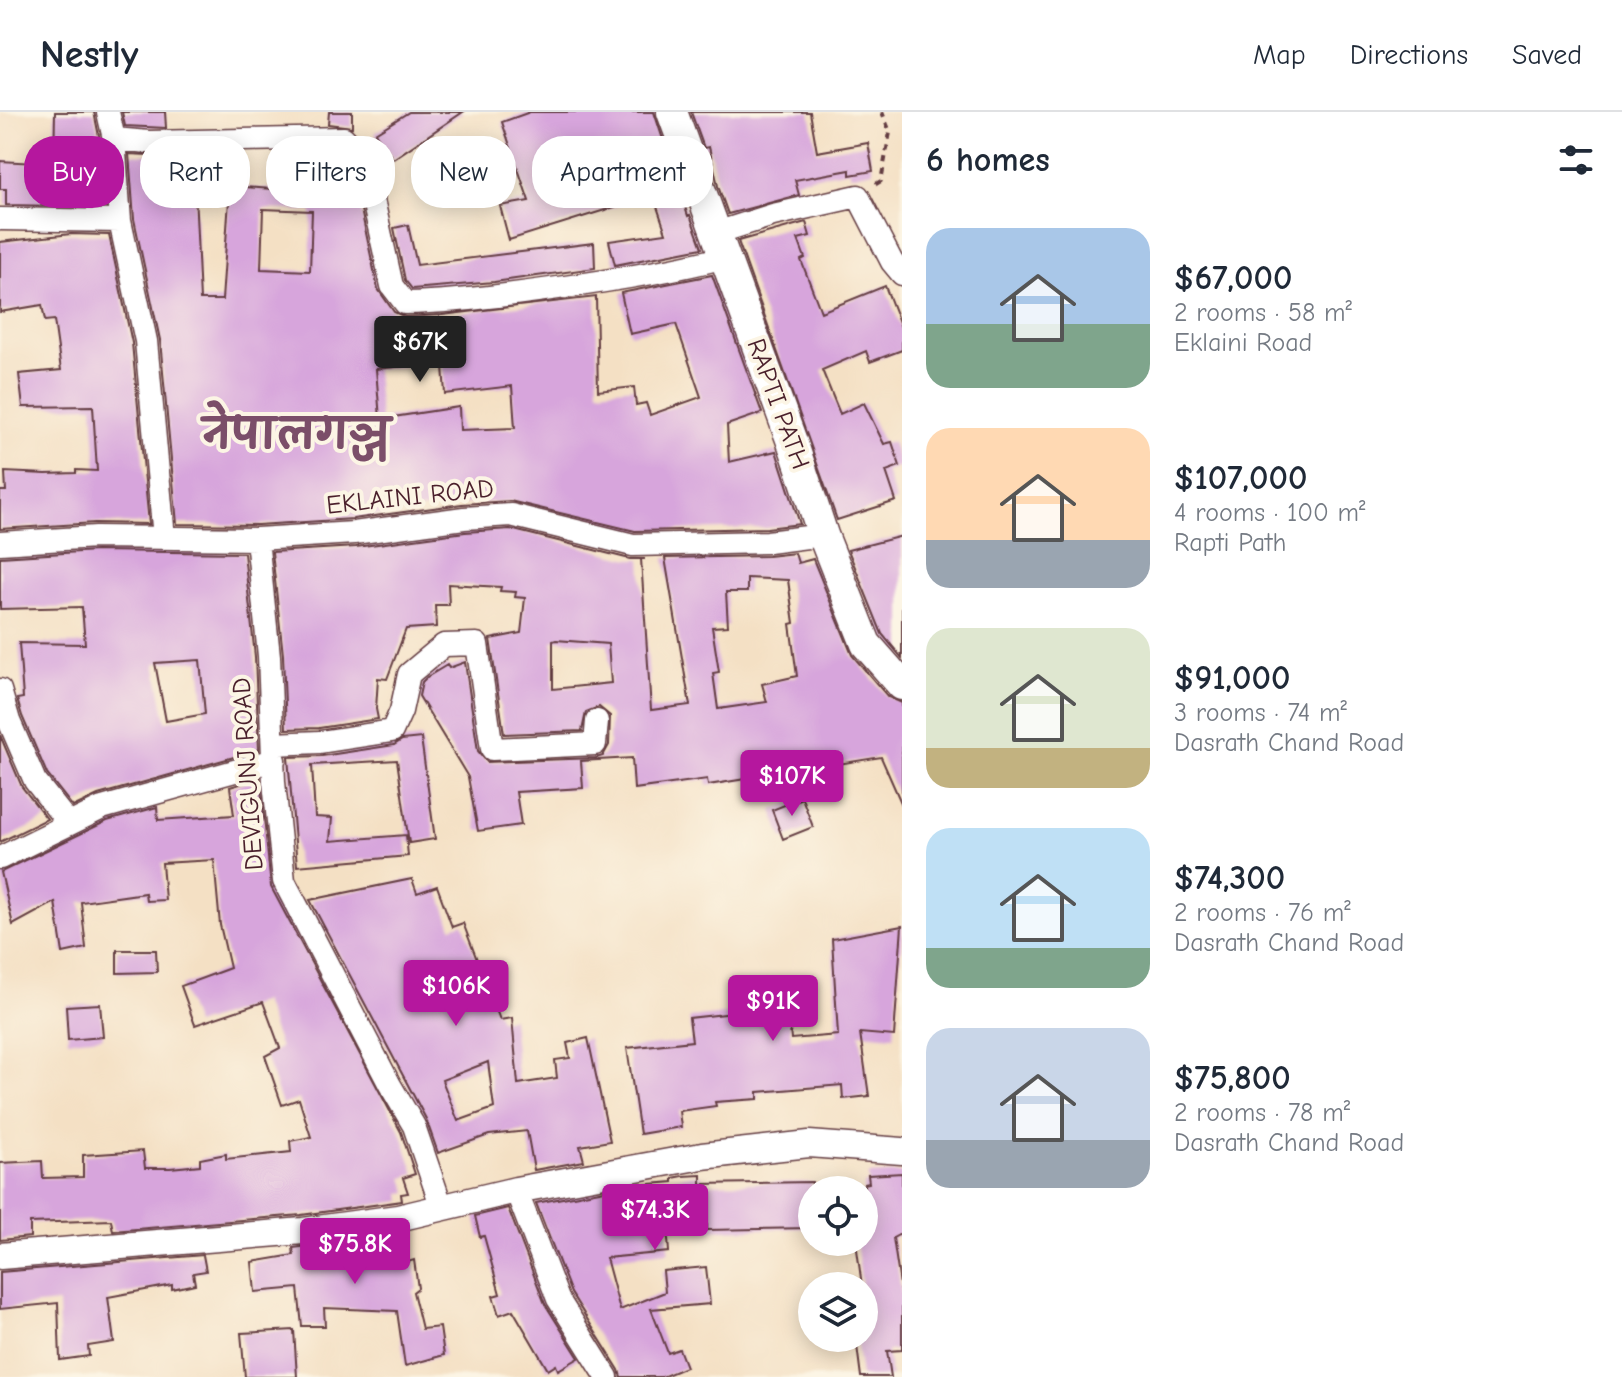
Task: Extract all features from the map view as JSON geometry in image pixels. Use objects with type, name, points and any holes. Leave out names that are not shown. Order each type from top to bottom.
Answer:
[{"type":"main road","name":"RAPTI PATH","points":[[672,112],[823,535],[866,644],[902,685]]},
{"type":"street","points":[[108,112],[113,136]]},
{"type":"street","points":[[124,140],[344,138],[364,159],[392,286],[405,303],[498,296],[674,270],[773,215],[858,196],[892,262],[902,274]]},
{"type":"street","points":[[119,208],[146,341],[164,538]]},
{"type":"street","points":[[0,219],[120,221]]},
{"type":"street","name":"EKLAINI ROAD","points":[[0,543],[96,537],[257,539],[354,533],[511,515],[633,545],[768,542],[823,535]]},
{"type":"street","name":"DEVIGUNJ ROAD","points":[[257,539],[269,656],[284,881],[414,1126],[442,1208]]},
{"type":"street","points":[[0,858],[102,808],[273,752],[392,731],[401,711],[409,674],[444,645],[477,644],[492,749],[595,744],[597,721]]},
{"type":"street","points":[[0,690],[9,721],[35,781],[69,824]]},
{"type":"street","points":[[0,1256],[303,1231],[398,1218],[516,1190],[702,1156],[809,1144],[902,1151]]},
{"type":"street","points":[[516,1190],[558,1299],[607,1377]]},
{"type":"path","points":[[858,196],[881,181],[890,132],[882,112]]},
{"type":"building","points":[[55,112],[94,112],[99,136],[55,136]]},
{"type":"building","points":[[122,112],[165,112],[166,128],[125,126]]},
{"type":"building","points":[[329,112],[352,112],[352,127],[328,124]]},
{"type":"building","points":[[409,112],[463,112],[427,136],[411,136],[411,147],[395,158],[395,136],[377,136],[375,133]]},
{"type":"building","points":[[530,112],[654,112],[662,136],[532,136],[532,208],[611,208],[509,240],[501,208],[516,208],[516,203],[529,201],[516,163],[516,136],[507,136],[502,122]]},
{"type":"building","points":[[691,112],[810,112],[817,152],[868,143],[873,171],[850,175],[850,170],[795,180],[799,195],[728,214],[713,164],[713,136],[700,136]]},
{"type":"building","points":[[129,154],[140,155],[140,208],[196,208],[200,300],[222,300],[228,208],[250,208],[250,187],[266,189],[266,208],[361,208],[378,289],[394,312],[405,317],[596,297],[598,391],[634,387],[636,405],[646,403],[650,415],[701,397],[676,324],[630,334],[621,293],[712,275],[762,413],[727,425],[729,462],[776,451],[800,524],[767,528],[635,531],[510,501],[462,504],[353,519],[257,525],[177,524],[160,340],[134,219]],"holes":[[[263,209],[312,211],[310,271],[261,269]],[[442,352],[445,394],[512,386],[515,428],[460,430],[459,407],[380,419],[376,369],[405,366],[404,355]]]},
{"type":"building","points":[[0,161],[24,162],[24,205],[6,205],[6,189],[0,189]]},
{"type":"building","points":[[657,208],[685,208],[702,248],[615,265],[609,241],[666,233]]},
{"type":"building","points":[[806,222],[810,236],[798,239],[805,258],[801,260],[821,312],[885,286],[902,330],[902,350],[870,362],[866,351],[822,370],[840,414],[864,403],[884,444],[892,442],[900,466],[886,471],[896,501],[837,520],[738,241]]},
{"type":"building","points":[[408,225],[417,265],[594,243],[595,268],[412,289],[405,280],[394,228]]},
{"type":"building","points":[[71,234],[109,235],[132,343],[149,524],[95,523],[0,529],[0,491],[6,491],[5,472],[46,474],[97,471],[93,406],[23,407],[19,374],[61,370],[54,320],[45,321],[42,305],[0,312],[0,242]]},
{"type":"building","points":[[510,529],[630,559],[641,559],[651,710],[690,705],[665,558],[795,553],[798,563],[813,559],[852,655],[888,697],[902,703],[902,805],[881,757],[708,785],[707,779],[634,789],[632,758],[581,761],[583,788],[516,792],[521,825],[478,831],[468,777],[419,696],[422,682],[427,677],[447,665],[449,668],[465,662],[478,751],[487,762],[596,758],[603,756],[609,745],[610,716],[599,707],[586,712],[582,731],[504,734],[490,639],[521,633],[525,598],[515,597],[516,592],[500,591],[501,587],[448,584],[449,605],[435,605],[436,627],[406,629],[387,679],[378,678],[378,719],[319,728],[286,729],[283,655],[272,552],[356,547]],"holes":[[[747,578],[788,580],[797,676],[762,684],[767,702],[718,709],[713,673],[719,672],[712,627],[728,626],[726,592],[747,592]],[[553,641],[608,644],[611,683],[553,689]]]},
{"type":"building","points":[[902,536],[902,658],[882,634],[848,550]]},
{"type":"building","points":[[96,551],[244,553],[255,657],[259,750],[98,795],[73,807],[47,774],[22,716],[17,699],[23,698],[19,643],[85,644],[82,607],[0,609],[0,557]],"holes":[[[200,660],[205,714],[166,721],[155,663]]]},
{"type":"building","points":[[0,735],[22,787],[47,819],[0,842]]},
{"type":"building","points":[[421,738],[435,839],[409,843],[397,760],[312,765],[315,817],[332,818],[330,841],[406,835],[408,856],[297,866],[288,757],[322,756]]},
{"type":"building","points":[[260,778],[271,887],[401,1132],[415,1174],[403,1178],[408,1193],[401,1194],[402,1201],[301,1215],[113,1231],[111,1220],[30,1223],[30,1237],[0,1240],[0,1163],[42,1161],[43,1178],[83,1177],[83,1155],[143,1151],[145,1168],[170,1168],[200,1165],[200,1159],[226,1154],[226,1159],[291,1152],[290,1141],[311,1137],[299,1099],[282,1105],[265,1056],[280,1048],[263,1002],[195,1025],[181,986],[230,968],[220,925],[214,860],[162,863],[165,900],[146,901],[145,893],[81,902],[86,948],[63,953],[55,902],[13,925],[1,872],[107,821],[157,807],[158,820],[234,815],[230,787]]},
{"type":"building","points":[[802,798],[813,827],[783,839],[772,810]]},
{"type":"building","points":[[412,879],[417,893],[437,886],[452,927],[463,923],[500,1020],[512,1018],[518,1084],[557,1078],[555,1060],[570,1058],[567,1043],[588,1038],[610,1141],[580,1146],[584,1161],[534,1170],[527,1131],[489,1135],[438,1153],[426,1119],[310,900]],"holes":[[[488,1062],[494,1108],[458,1121],[442,1080]]]},
{"type":"building","points":[[902,926],[894,1036],[860,1033],[869,1096],[843,1099],[842,1085],[758,1092],[758,1099],[715,1102],[716,1106],[679,1111],[681,1127],[640,1134],[627,1048],[692,1041],[689,1018],[752,1011],[753,1023],[789,1020],[791,1039],[838,1035],[832,939]]},
{"type":"building","points":[[117,950],[156,950],[157,972],[117,973]]},
{"type":"building","points":[[100,1004],[103,1037],[68,1040],[66,1006]]},
{"type":"building","points":[[902,1173],[902,1233],[893,1238],[902,1298],[902,1350],[887,1351],[891,1377],[861,1377],[858,1352],[878,1352],[878,1272],[860,1272],[858,1256],[878,1256],[878,1176],[868,1175]]},
{"type":"building","points":[[701,1175],[701,1184],[798,1182],[798,1228],[707,1230],[707,1225],[667,1226],[669,1252],[606,1258],[620,1310],[665,1292],[663,1271],[706,1267],[710,1304],[651,1309],[668,1353],[679,1349],[686,1367],[662,1377],[621,1377],[571,1293],[536,1203],[626,1186],[673,1182],[673,1178]]},
{"type":"building","points":[[508,1208],[545,1304],[579,1358],[558,1370],[556,1365],[548,1370],[513,1310],[499,1315],[493,1296],[500,1294],[484,1236],[480,1237],[475,1216]]},
{"type":"building","points":[[405,1233],[408,1262],[414,1260],[418,1288],[413,1292],[422,1329],[440,1327],[444,1355],[405,1366],[397,1311],[324,1308],[325,1326],[302,1326],[298,1288],[255,1292],[252,1262],[294,1255],[293,1248]]},
{"type":"building","points":[[203,1255],[206,1271],[193,1273],[195,1284],[172,1289],[172,1285],[108,1297],[114,1342],[88,1346],[89,1356],[60,1360],[58,1303],[0,1309],[0,1272]]},
{"type":"building","points":[[294,1330],[297,1377],[245,1377],[241,1333]]},
{"type":"district","name":"नेपालगञ्ज","points":[[297,434]]}]
